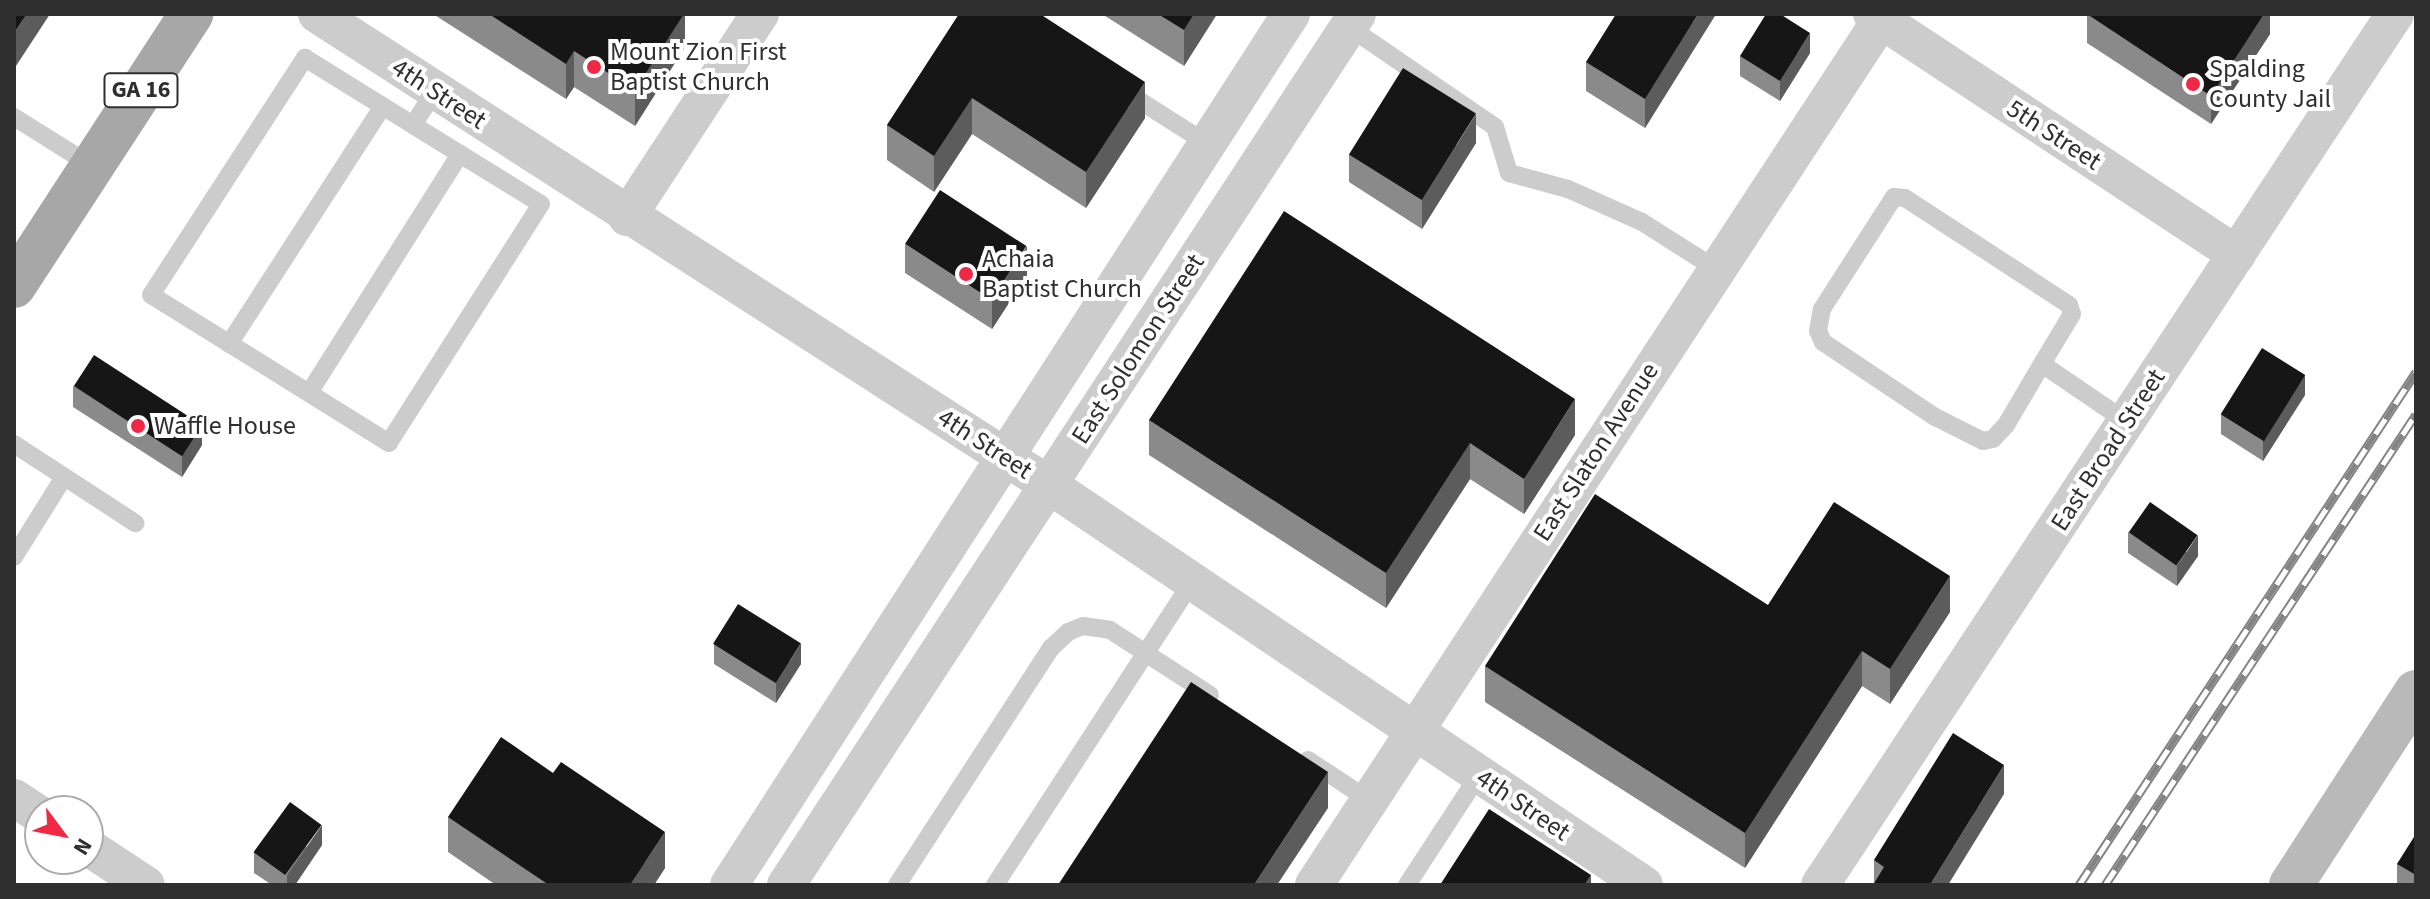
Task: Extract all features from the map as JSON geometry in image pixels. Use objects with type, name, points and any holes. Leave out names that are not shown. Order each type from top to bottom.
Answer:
[{"type":"main road","name":"GA 16","points":[[14,286],[191,14]]},
{"type":"main road","points":[[2291,885],[2416,692]]},
{"type":"street","name":"4th Street","points":[[317,14],[627,217],[1049,485],[1644,885]]},
{"type":"street","points":[[627,217],[760,14]]},
{"type":"street","name":"East Solomon Street","points":[[729,885],[1002,455],[1291,14]]},
{"type":"street","name":"East Broad Street","points":[[1820,885],[2395,14]]},
{"type":"street","name":"5th Street","points":[[1877,17],[2237,255]]},
{"type":"street","name":"East Slaton Avenue","points":[[1314,885],[1877,17]]},
{"type":"street","name":"East Solomon Street","points":[[786,885],[1353,21]]},
{"type":"street","points":[[104,857],[146,885]]},
{"type":"lane","points":[[1353,21],[1495,127],[1509,173],[1568,189],[1642,222],[1716,269]]},
{"type":"lane","points":[[305,58],[413,125],[541,204],[389,443],[151,295],[305,58]]},
{"type":"lane","points":[[1107,79],[1208,144]]},
{"type":"lane","points":[[413,125],[435,91]]},
{"type":"lane","points":[[229,344],[383,106]]},
{"type":"lane","points":[[14,117],[92,166]]},
{"type":"lane","points":[[309,393],[460,154]]},
{"type":"lane","points":[[1894,197],[1905,198],[2069,305],[2072,314],[2042,364],[2006,425],[1993,439],[1983,441],[1935,417],[1823,342],[1818,331],[1822,309],[1894,197]]},
{"type":"lane","points":[[2042,364],[2127,422]]},
{"type":"lane","points":[[14,444],[135,523]]},
{"type":"lane","points":[[14,557],[64,477]]},
{"type":"lane","points":[[995,885],[1193,580]]},
{"type":"lane","points":[[897,885],[1051,648],[1068,632],[1098,627],[1146,653],[1225,705]]},
{"type":"lane","points":[[1290,748],[1369,800]]},
{"type":"lane","points":[[1407,885],[1478,776]]},
{"type":"building","points":[[14,14],[27,14],[14,33]]},
{"type":"building","points":[[489,14],[684,14],[635,90],[574,51],[566,64]]},
{"type":"building","points":[[959,14],[1040,14],[1145,82],[1086,172],[972,98],[934,156],[887,125]]},
{"type":"building","points":[[1158,14],[1194,14],[1184,30]]},
{"type":"building","points":[[1616,14],[1698,14],[1645,99],[1586,62]]},
{"type":"building","points":[[1766,14],[1780,14],[1810,33],[1780,81],[1740,56]]},
{"type":"building","points":[[2087,14],[2264,14],[2211,96]]},
{"type":"building","points":[[1403,68],[1476,114],[1422,200],[1349,155]]},
{"type":"building","points":[[940,190],[1026,246],[992,300],[905,244]]},
{"type":"building","points":[[1284,211],[1575,399],[1524,479],[1470,443],[1386,573],[1149,420]]},
{"type":"building","points":[[2262,348],[2305,375],[2264,441],[2221,414]]},
{"type":"building","points":[[94,355],[202,425],[182,456],[74,386]]},
{"type":"building","points":[[1595,494],[1768,605],[1834,502],[1950,576],[1890,669],[1862,651],[1745,833],[1485,666]]},
{"type":"building","points":[[2150,502],[2198,535],[2176,566],[2129,532]]},
{"type":"building","points":[[738,604],[801,643],[776,683],[713,644]]},
{"type":"building","points":[[1191,682],[1328,772],[1254,885],[1058,885]]},
{"type":"building","points":[[1953,733],[2004,765],[1930,885],[1873,885],[1884,867],[1874,860]]},
{"type":"building","points":[[501,737],[553,773],[561,762],[665,832],[630,885],[549,885],[448,817]]},
{"type":"building","points":[[290,802],[322,825],[285,875],[254,852]]},
{"type":"building","points":[[1489,809],[1591,875],[1585,885],[1440,885]]},
{"type":"building","points":[[2416,834],[2416,875],[2397,864]]},
{"type":"railway","points":[[2079,885],[2416,372]]},
{"type":"railway","points":[[2105,885],[2416,414]]},
{"type":"place","name":"Mount Zion First Baptist Church","points":[[594,67]]},
{"type":"place","name":"Spalding County Jail","points":[[2193,84]]},
{"type":"place","name":"Achaia Baptist Church","points":[[966,274]]},
{"type":"place","name":"Waffle House","points":[[138,426]]}]
